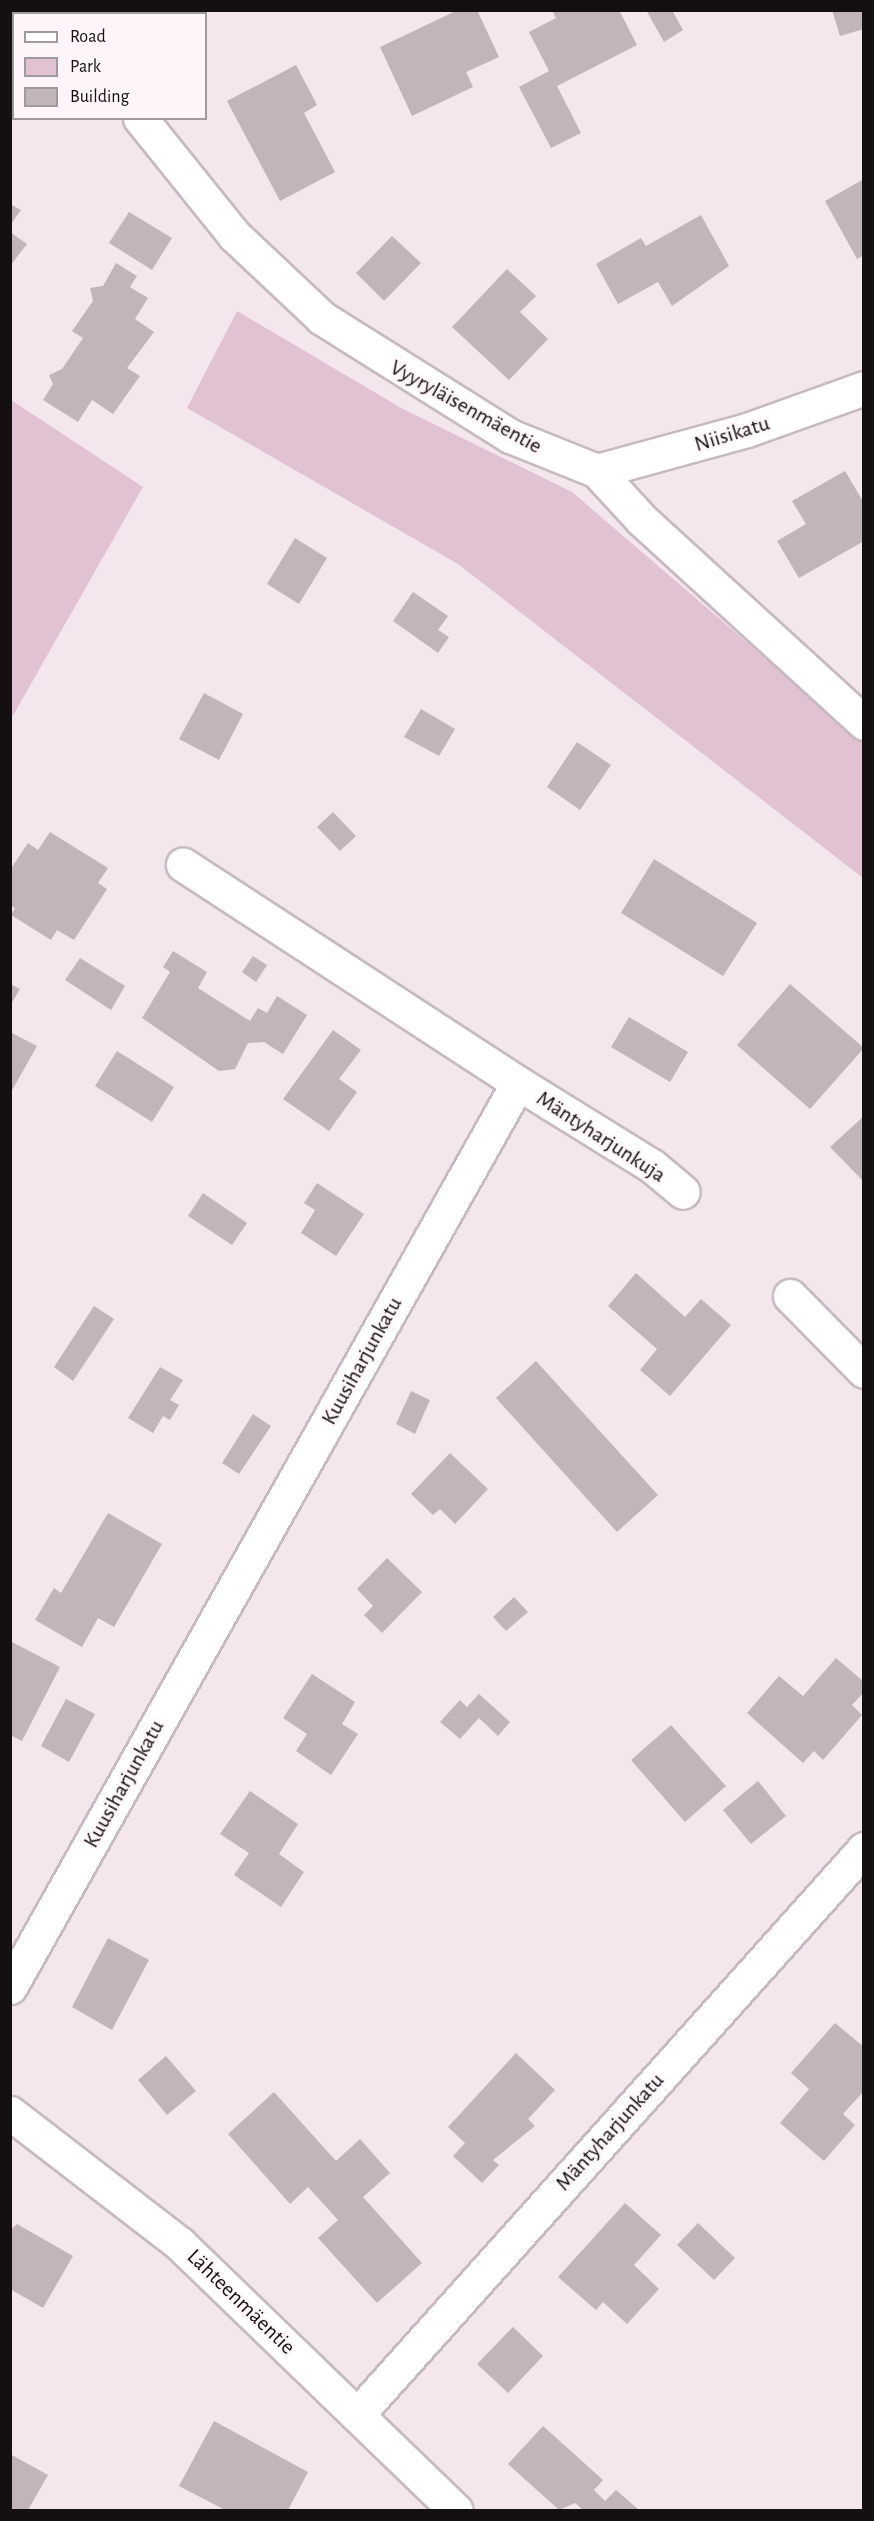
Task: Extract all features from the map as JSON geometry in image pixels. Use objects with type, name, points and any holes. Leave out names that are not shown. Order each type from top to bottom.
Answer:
[{"type":"street","name":"Vyyryläisenmäentie","points":[[142,120],[234,235],[322,318],[510,436],[597,471],[642,520],[864,723]]},
{"type":"street","name":"Niisikatu","points":[[597,471],[747,430],[864,388]]},
{"type":"street","points":[[183,865],[518,1083]]},
{"type":"street","name":"Mäntyharjunkuja","points":[[518,1083],[652,1166],[682,1192]]},
{"type":"street","name":"Kuusiharjunkatu","points":[[10,1987],[518,1083]]},
{"type":"street","points":[[790,1296],[864,1371]]},
{"type":"street","name":"Mäntyharjunkatu","points":[[357,2415],[864,1849]]},
{"type":"street","name":"Lähteenmäentie","points":[[10,2113],[180,2244],[455,2511]]},
{"type":"green space","points":[[237,311],[403,409],[572,492],[863,742],[863,878],[458,564],[187,408]]},
{"type":"green space","points":[[11,400],[143,487],[11,719]]},
{"type":"building","points":[[458,10],[477,10],[499,57],[466,72],[473,87],[412,116],[380,47]]},
{"type":"building","points":[[552,10],[619,10],[637,45],[557,86],[581,133],[551,148],[519,87],[549,71],[529,32],[556,18]]},
{"type":"building","points":[[646,10],[672,10],[683,30],[664,42]]},
{"type":"building","points":[[832,10],[864,10],[864,29],[840,36]]},
{"type":"building","points":[[296,65],[317,105],[304,113],[335,172],[280,201],[227,101]]},
{"type":"building","points":[[864,179],[864,255],[857,259],[825,201]]},
{"type":"building","points":[[10,204],[21,210],[10,226]]},
{"type":"building","points":[[129,212],[172,238],[152,270],[109,243]]},
{"type":"building","points":[[701,215],[729,266],[672,306],[658,282],[618,304],[596,264],[641,238],[646,246]]},
{"type":"building","points":[[10,232],[27,244],[10,266]]},
{"type":"building","points":[[392,236],[421,263],[384,301],[356,273]]},
{"type":"building","points":[[116,263],[137,276],[130,287],[148,298],[135,319],[154,332],[127,368],[140,376],[113,414],[92,400],[78,422],[43,400],[53,384],[49,375],[62,369],[83,338],[72,331],[93,301],[90,288],[103,286]]},
{"type":"building","points":[[507,269],[536,296],[520,312],[548,339],[509,380],[452,327]]},
{"type":"building","points":[[845,471],[864,503],[864,541],[799,578],[777,541],[806,524],[792,501]]},
{"type":"building","points":[[295,538],[327,558],[299,604],[267,584]]},
{"type":"building","points":[[413,592],[448,616],[438,630],[449,637],[438,653],[393,621]]},
{"type":"building","points":[[204,693],[243,714],[219,760],[179,739]]},
{"type":"building","points":[[421,709],[455,729],[439,756],[404,737]]},
{"type":"building","points":[[577,742],[611,765],[580,810],[547,787]]},
{"type":"building","points":[[333,812],[356,836],[340,851],[317,827]]},
{"type":"building","points":[[50,832],[108,868],[98,883],[107,889],[74,940],[57,930],[51,940],[11,915],[15,908],[10,905],[10,870],[28,843],[38,850]]},
{"type":"building","points":[[654,859],[757,923],[723,976],[621,913]]},
{"type":"building","points":[[173,951],[207,972],[198,988],[250,1021],[258,1008],[267,1013],[277,996],[307,1015],[283,1054],[264,1042],[248,1043],[235,1069],[219,1071],[142,1018],[170,972],[163,967]]},
{"type":"building","points":[[253,956],[267,965],[256,982],[242,972]]},
{"type":"building","points":[[80,958],[125,986],[111,1010],[65,980]]},
{"type":"building","points":[[10,984],[20,989],[10,1006]]},
{"type":"building","points":[[790,984],[864,1048],[810,1109],[737,1045]]},
{"type":"building","points":[[629,1017],[688,1052],[670,1082],[611,1047]]},
{"type":"building","points":[[333,1030],[361,1050],[339,1079],[357,1092],[329,1131],[283,1099]]},
{"type":"building","points":[[10,1032],[37,1046],[10,1094]]},
{"type":"building","points":[[117,1051],[174,1087],[152,1122],[95,1086]]},
{"type":"building","points":[[864,1116],[864,1182],[830,1147]]},
{"type":"building","points":[[317,1183],[364,1214],[336,1256],[301,1233],[315,1210],[304,1203]]},
{"type":"building","points":[[203,1193],[247,1223],[232,1245],[188,1216]]},
{"type":"building","points":[[636,1273],[685,1317],[701,1299],[731,1325],[670,1396],[640,1370],[657,1349],[608,1306]]},
{"type":"building","points":[[94,1306],[114,1319],[73,1381],[54,1367]]},
{"type":"building","points":[[536,1361],[658,1495],[617,1532],[496,1398]]},
{"type":"building","points":[[160,1367],[183,1380],[170,1400],[179,1405],[170,1420],[163,1416],[153,1433],[128,1418]]},
{"type":"building","points":[[411,1391],[430,1400],[415,1434],[396,1424]]},
{"type":"building","points":[[253,1414],[271,1426],[239,1474],[222,1463]]},
{"type":"building","points":[[450,1453],[488,1489],[455,1524],[440,1509],[433,1515],[411,1494]]},
{"type":"building","points":[[108,1513],[162,1544],[114,1627],[98,1618],[82,1647],[35,1620],[54,1588],[61,1593]]},
{"type":"building","points":[[387,1558],[422,1592],[382,1633],[364,1615],[373,1606],[357,1589]]},
{"type":"building","points":[[514,1597],[528,1612],[506,1631],[493,1617]]},
{"type":"building","points":[[10,1641],[60,1667],[22,1741],[10,1735]]},
{"type":"building","points":[[836,1658],[864,1682],[864,1692],[852,1705],[862,1715],[823,1760],[814,1751],[803,1763],[747,1713],[779,1676],[803,1696]]},
{"type":"building","points":[[312,1674],[355,1702],[342,1724],[358,1734],[331,1775],[296,1751],[307,1734],[283,1718]]},
{"type":"building","points":[[479,1694],[510,1722],[498,1736],[479,1718],[460,1739],[440,1722],[460,1700],[467,1707]]},
{"type":"building","points":[[66,1699],[95,1714],[69,1762],[41,1746]]},
{"type":"building","points":[[671,1725],[726,1786],[685,1822],[631,1760]]},
{"type":"building","points":[[758,1781],[786,1816],[751,1844],[723,1810]]},
{"type":"building","points":[[250,1791],[298,1824],[279,1854],[304,1872],[281,1907],[234,1875],[249,1853],[220,1834]]},
{"type":"building","points":[[108,1938],[149,1960],[112,2030],[72,2007]]},
{"type":"building","points":[[835,2023],[864,2047],[864,2091],[843,2114],[855,2125],[824,2161],[780,2123],[809,2089],[791,2073]]},
{"type":"building","points":[[516,2053],[555,2090],[528,2119],[535,2126],[493,2160],[499,2165],[482,2183],[453,2156],[465,2143],[448,2127]]},
{"type":"building","points":[[166,2056],[196,2091],[167,2115],[138,2080]]},
{"type":"building","points":[[274,2092],[336,2161],[360,2139],[390,2173],[363,2197],[422,2263],[377,2303],[318,2238],[338,2220],[308,2187],[290,2204],[228,2134]]},
{"type":"building","points":[[625,2203],[661,2235],[634,2265],[659,2289],[627,2324],[603,2302],[596,2310],[558,2277]]},
{"type":"building","points":[[698,2223],[735,2258],[714,2280],[677,2245]]},
{"type":"building","points":[[17,2224],[73,2256],[43,2308],[10,2289],[10,2230]]},
{"type":"building","points":[[513,2327],[543,2356],[508,2393],[477,2364]]},
{"type":"building","points":[[214,2421],[308,2472],[288,2510],[225,2510],[179,2486]]},
{"type":"building","points":[[543,2426],[603,2480],[594,2490],[605,2501],[616,2490],[639,2510],[583,2510],[575,2503],[559,2510],[508,2464]]},
{"type":"building","points":[[10,2454],[48,2475],[28,2510],[10,2510]]}]
